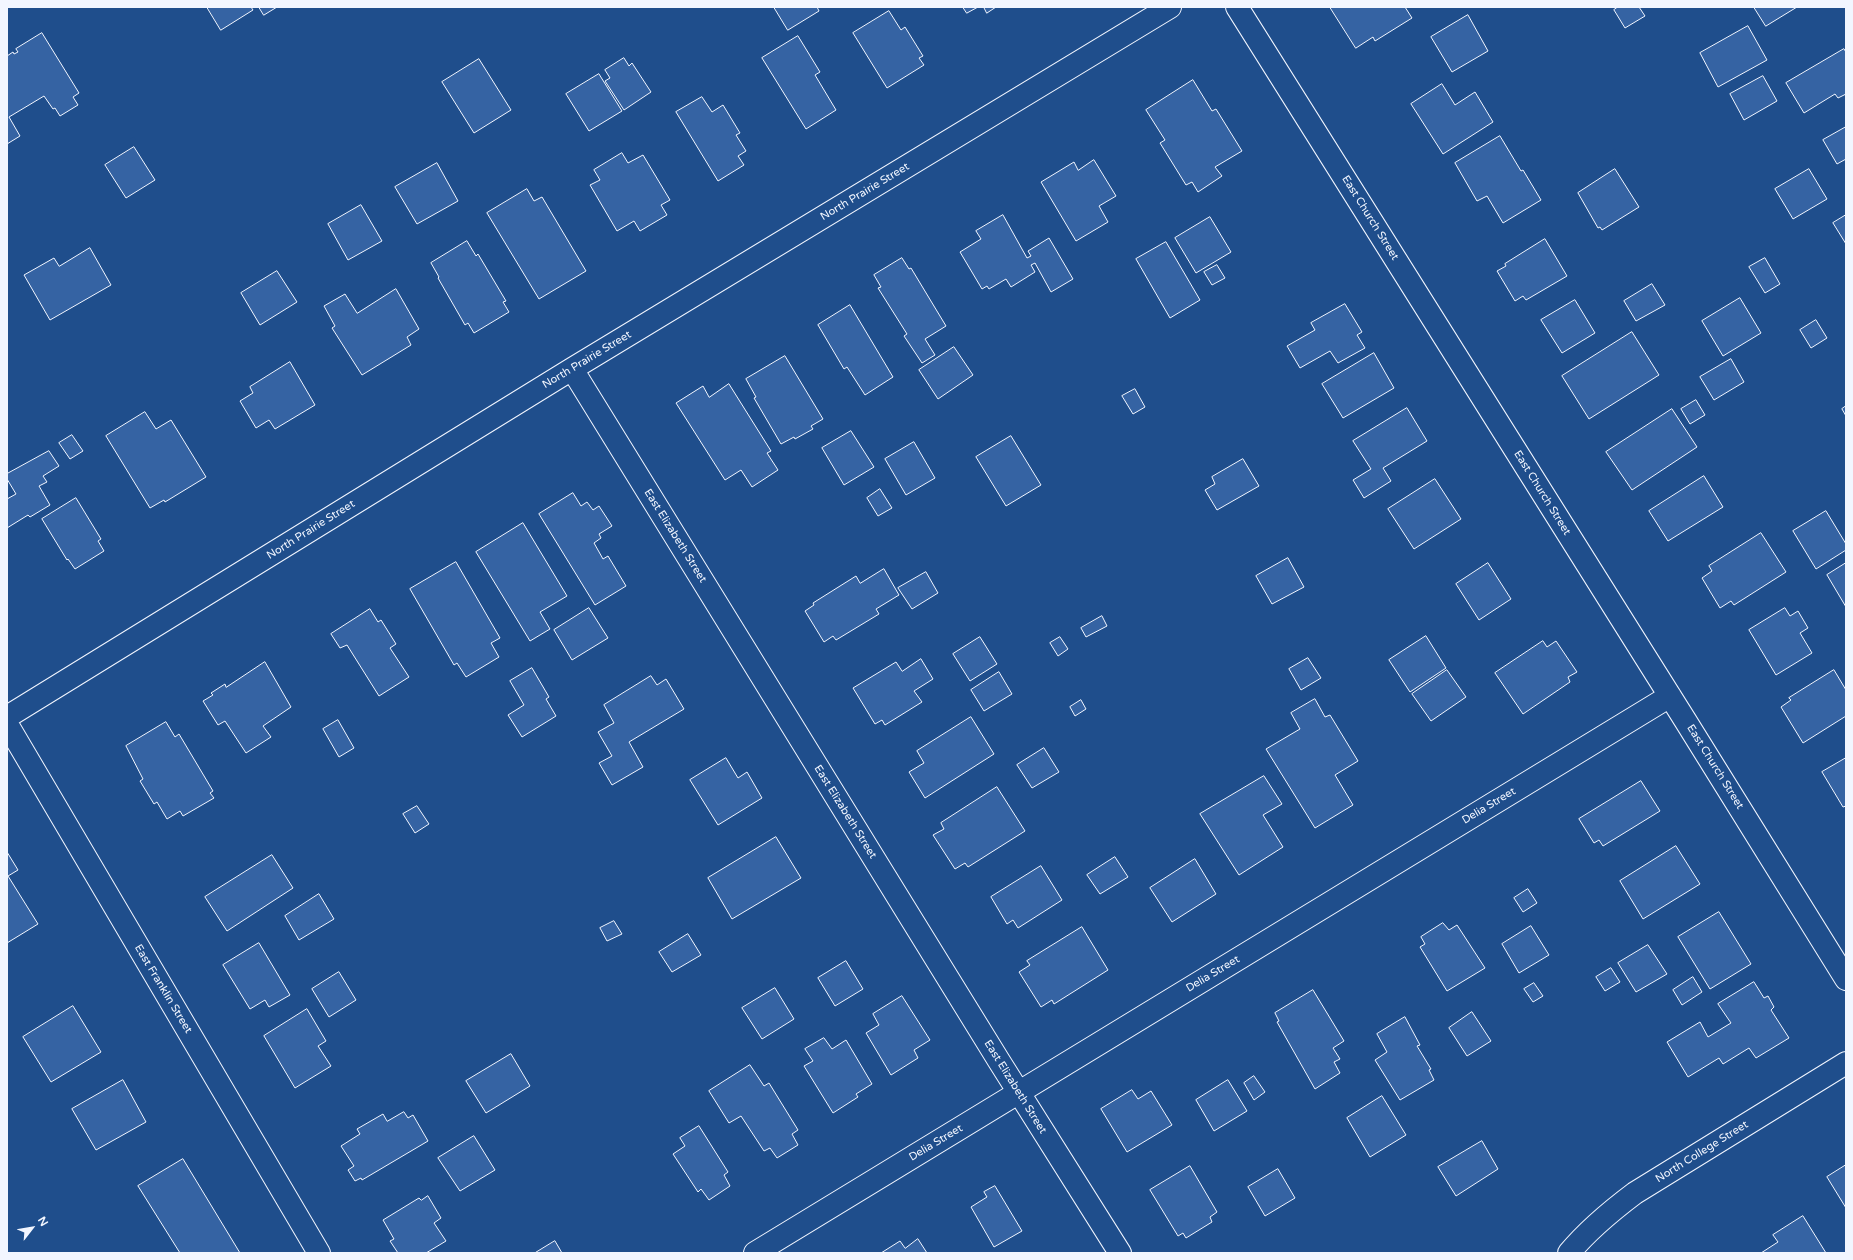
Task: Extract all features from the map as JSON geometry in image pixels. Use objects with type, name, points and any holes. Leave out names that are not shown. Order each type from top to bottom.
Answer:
[{"type":"street","name":"North Prairie Street","points":[[7,717],[572,369],[1170,7]]},
{"type":"street","name":"East Church Street","points":[[1237,7],[1846,979]]},
{"type":"street","name":"East Elizabeth Street","points":[[572,369],[1018,1093],[1120,1253]]},
{"type":"street","name":"Delia Street","points":[[755,1253],[1670,696]]},
{"type":"street","name":"East Franklin Street","points":[[7,724],[319,1253]]},
{"type":"street","name":"North College Street","points":[[1569,1253],[1582,1237],[1602,1218],[1635,1193],[1846,1063]]},
{"type":"building","points":[[207,7],[251,7],[253,10],[221,30]]},
{"type":"building","points":[[259,7],[277,7],[264,15]]},
{"type":"building","points":[[774,7],[817,7],[819,11],[788,30]]},
{"type":"building","points":[[963,7],[978,7],[967,13]]},
{"type":"building","points":[[984,7],[996,7],[987,13]]},
{"type":"building","points":[[1330,7],[1405,7],[1412,18],[1375,41],[1373,37],[1356,48]]},
{"type":"building","points":[[1618,7],[1639,7],[1645,16],[1625,28],[1614,10]]},
{"type":"building","points":[[1754,7],[1797,7],[1766,26]]},
{"type":"building","points":[[889,11],[901,30],[905,27],[923,56],[919,58],[924,65],[887,88],[853,33]]},
{"type":"building","points":[[1468,15],[1488,51],[1452,72],[1431,37]]},
{"type":"building","points":[[1748,26],[1767,60],[1718,87],[1700,53]]},
{"type":"building","points":[[42,33],[79,93],[73,97],[78,105],[60,116],[44,96],[9,117],[20,136],[7,144],[7,56],[13,52],[14,54],[18,52],[16,49]]},
{"type":"building","points":[[798,36],[820,72],[815,75],[836,110],[806,129],[762,58]]},
{"type":"building","points":[[1844,49],[1846,52],[1846,94],[1838,98],[1835,94],[1804,113],[1786,83]]},
{"type":"building","points":[[624,58],[629,66],[632,63],[651,92],[624,110],[605,81],[610,78],[605,70]]},
{"type":"building","points":[[479,59],[511,110],[474,133],[442,82]]},
{"type":"building","points":[[599,74],[622,111],[589,131],[566,94]]},
{"type":"building","points":[[1763,76],[1777,101],[1744,120],[1730,94]]},
{"type":"building","points":[[1193,80],[1212,111],[1216,109],[1242,151],[1215,167],[1222,176],[1198,192],[1192,182],[1186,185],[1160,143],[1165,140],[1146,110]]},
{"type":"building","points":[[1442,84],[1455,105],[1475,92],[1493,122],[1443,154],[1411,104]]},
{"type":"building","points":[[702,97],[712,112],[723,105],[740,133],[736,135],[746,151],[738,156],[744,165],[718,181],[676,112]]},
{"type":"building","points":[[1846,127],[1846,159],[1837,164],[1823,140]]},
{"type":"building","points":[[1500,136],[1541,200],[1503,223],[1487,196],[1477,201],[1455,163]]},
{"type":"building","points":[[134,147],[155,180],[126,198],[105,165]]},
{"type":"building","points":[[622,153],[628,163],[643,155],[670,200],[661,205],[667,215],[640,231],[634,221],[617,231],[590,185],[600,180],[594,170]]},
{"type":"building","points":[[1094,160],[1116,196],[1099,206],[1108,222],[1076,241],[1041,182],[1074,162],[1078,170]]},
{"type":"building","points":[[437,163],[458,201],[417,224],[395,187]]},
{"type":"building","points":[[1615,169],[1639,207],[1602,230],[1600,227],[1598,228],[1578,193]]},
{"type":"building","points":[[1809,169],[1827,199],[1793,219],[1775,189]]},
{"type":"building","points":[[527,189],[534,201],[542,197],[586,271],[539,299],[487,213]]},
{"type":"building","points":[[361,205],[382,241],[348,260],[328,224]]},
{"type":"building","points":[[1003,215],[1027,258],[1031,256],[1028,251],[1049,238],[1073,279],[1051,292],[1035,263],[1031,265],[1035,272],[1011,287],[1006,279],[989,289],[987,286],[982,289],[960,252],[981,239],[976,231]]},
{"type":"building","points":[[1846,215],[1846,244],[1833,223]]},
{"type":"building","points":[[1210,217],[1231,252],[1196,273],[1175,238]]},
{"type":"building","points":[[1545,239],[1567,276],[1526,300],[1523,296],[1515,301],[1497,271],[1506,266],[1505,264]]},
{"type":"building","points":[[467,241],[476,256],[478,254],[506,301],[503,302],[509,312],[474,333],[468,323],[465,325],[431,263]]},
{"type":"building","points":[[1166,242],[1200,300],[1170,318],[1136,259]]},
{"type":"building","points":[[90,248],[111,285],[50,320],[24,275],[54,258],[59,266]]},
{"type":"building","points":[[902,258],[909,269],[911,268],[946,326],[925,339],[935,355],[922,363],[904,336],[907,334],[878,288],[881,287],[874,275]]},
{"type":"building","points":[[1765,258],[1780,284],[1765,293],[1749,267]]},
{"type":"building","points":[[1217,265],[1225,278],[1212,285],[1204,272]]},
{"type":"building","points":[[277,271],[297,302],[260,325],[241,293]]},
{"type":"building","points":[[1652,284],[1665,305],[1636,321],[1624,301]]},
{"type":"building","points":[[396,289],[419,329],[407,337],[411,345],[362,375],[332,328],[335,326],[324,306],[345,294],[357,313]]},
{"type":"building","points":[[1740,298],[1761,333],[1723,356],[1702,321]]},
{"type":"building","points":[[1575,300],[1595,333],[1562,353],[1541,320]]},
{"type":"building","points":[[1345,304],[1362,332],[1357,335],[1365,348],[1338,363],[1330,351],[1300,368],[1287,346],[1315,330],[1311,323]]},
{"type":"building","points":[[850,305],[893,377],[865,395],[847,367],[844,369],[818,325]]},
{"type":"building","points":[[1816,320],[1827,338],[1811,348],[1800,330]]},
{"type":"building","points":[[1632,332],[1659,375],[1589,419],[1562,376]]},
{"type":"building","points":[[954,347],[973,375],[938,399],[919,370]]},
{"type":"building","points":[[1374,353],[1394,388],[1343,418],[1322,384]]},
{"type":"building","points":[[785,356],[823,419],[811,426],[813,429],[795,439],[794,437],[781,444],[754,398],[756,397],[746,379]]},
{"type":"building","points":[[1731,359],[1744,382],[1714,400],[1700,377]]},
{"type":"building","points":[[290,362],[315,405],[275,429],[269,420],[256,428],[240,401],[253,393],[250,387]]},
{"type":"building","points":[[729,384],[771,451],[767,453],[778,470],[752,487],[741,470],[725,480],[676,403],[703,386],[709,397]]},
{"type":"building","points":[[1135,389],[1145,407],[1133,414],[1122,396]]},
{"type":"building","points":[[1696,400],[1705,415],[1690,424],[1681,409]]},
{"type":"building","points":[[1846,406],[1846,416],[1842,409]]},
{"type":"building","points":[[1407,408],[1427,441],[1383,468],[1391,481],[1364,498],[1353,480],[1371,469],[1353,441]]},
{"type":"building","points":[[1672,409],[1697,447],[1632,490],[1606,452]]},
{"type":"building","points":[[145,412],[156,429],[171,420],[206,477],[165,502],[164,500],[150,508],[106,436]]},
{"type":"building","points":[[851,431],[874,467],[844,485],[822,448]]},
{"type":"building","points":[[72,435],[83,451],[70,459],[59,443]]},
{"type":"building","points":[[1011,436],[1041,485],[1006,506],[976,457]]},
{"type":"building","points":[[914,442],[935,478],[906,495],[885,459]]},
{"type":"building","points":[[49,451],[59,466],[43,476],[47,482],[39,486],[50,505],[30,517],[28,515],[7,528],[7,499],[16,494],[7,479],[7,474]]},
{"type":"building","points":[[1243,459],[1259,486],[1217,510],[1205,490],[1215,484],[1212,477]]},
{"type":"building","points":[[1704,476],[1723,507],[1668,541],[1649,511]]},
{"type":"building","points":[[1435,479],[1461,519],[1414,549],[1388,509]]},
{"type":"building","points":[[880,489],[892,508],[878,516],[867,498]]},
{"type":"building","points":[[573,493],[581,506],[587,502],[593,510],[599,506],[612,526],[599,534],[601,538],[594,543],[603,559],[608,556],[626,586],[595,605],[539,514]]},
{"type":"building","points":[[76,498],[101,539],[98,541],[104,551],[75,569],[68,559],[67,560],[42,519]]},
{"type":"building","points":[[1826,511],[1846,544],[1846,550],[1816,569],[1793,531]]},
{"type":"building","points":[[523,523],[567,596],[540,612],[550,629],[530,641],[476,552]]},
{"type":"building","points":[[1761,533],[1786,572],[1734,605],[1731,601],[1720,608],[1702,578],[1712,571],[1709,566]]},
{"type":"building","points":[[1288,558],[1304,587],[1272,604],[1256,576]]},
{"type":"building","points":[[456,562],[500,638],[491,643],[499,657],[466,677],[457,663],[454,665],[410,589]]},
{"type":"building","points":[[1488,563],[1511,599],[1479,620],[1456,584]]},
{"type":"building","points":[[1846,563],[1846,607],[1827,575]]},
{"type":"building","points":[[884,569],[899,595],[876,609],[879,614],[836,640],[833,636],[824,642],[805,611],[814,605],[813,603],[856,576],[860,583]]},
{"type":"building","points":[[926,572],[938,593],[912,609],[898,588]]},
{"type":"building","points":[[589,608],[608,638],[572,660],[554,630]]},
{"type":"building","points":[[1785,608],[1790,616],[1798,611],[1808,628],[1800,633],[1812,653],[1776,675],[1749,630]]},
{"type":"building","points":[[370,609],[378,622],[381,620],[396,644],[390,648],[409,677],[379,696],[347,645],[340,648],[331,634]]},
{"type":"building","points":[[1102,616],[1107,626],[1086,637],[1081,628]]},
{"type":"building","points":[[1426,636],[1446,668],[1410,692],[1389,660]]},
{"type":"building","points":[[980,637],[997,664],[970,681],[953,654]]},
{"type":"building","points":[[1060,637],[1068,649],[1058,656],[1050,643]]},
{"type":"building","points":[[1543,641],[1547,647],[1556,641],[1577,672],[1568,677],[1570,682],[1523,714],[1495,673]]},
{"type":"building","points":[[1308,658],[1321,678],[1301,690],[1289,669]]},
{"type":"building","points":[[921,659],[933,679],[914,691],[922,702],[885,725],[882,720],[875,724],[853,688],[896,662],[902,671]]},
{"type":"building","points":[[265,662],[291,707],[263,726],[271,737],[246,753],[225,721],[218,725],[203,701],[213,695],[211,693],[225,684],[226,687]]},
{"type":"building","points":[[532,668],[549,697],[546,699],[556,716],[522,737],[508,715],[524,705],[510,681]]},
{"type":"building","points":[[1447,670],[1466,697],[1431,721],[1412,694]]},
{"type":"building","points":[[1834,670],[1846,690],[1846,716],[1803,743],[1781,707],[1791,700],[1789,698]]},
{"type":"building","points":[[999,672],[1012,694],[984,711],[971,690]]},
{"type":"building","points":[[651,676],[657,685],[666,679],[684,709],[629,742],[643,767],[612,785],[599,763],[612,756],[598,732],[614,723],[604,705]]},
{"type":"building","points":[[1315,699],[1325,717],[1330,715],[1358,761],[1335,775],[1353,805],[1315,828],[1266,749],[1300,729],[1291,713]]},
{"type":"building","points":[[1081,700],[1086,709],[1075,716],[1070,707]]},
{"type":"building","points":[[971,717],[994,754],[925,798],[909,772],[924,763],[917,751]]},
{"type":"building","points":[[338,720],[354,748],[339,757],[323,729]]},
{"type":"building","points":[[166,722],[175,737],[179,734],[213,791],[210,793],[214,798],[183,816],[180,811],[167,819],[157,802],[154,804],[140,781],[143,779],[126,746]]},
{"type":"building","points":[[1044,748],[1059,772],[1032,788],[1017,765]]},
{"type":"building","points":[[726,758],[738,778],[747,772],[762,798],[718,825],[690,780]]},
{"type":"building","points":[[1846,758],[1846,806],[1843,807],[1822,772]]},
{"type":"building","points":[[1264,776],[1282,804],[1263,815],[1283,847],[1239,875],[1200,814]]},
{"type":"building","points":[[1641,781],[1660,811],[1603,846],[1599,840],[1594,843],[1579,819]]},
{"type":"building","points":[[997,787],[1025,831],[968,867],[965,863],[955,869],[933,835],[944,829],[941,823]]},
{"type":"building","points":[[417,806],[429,824],[415,833],[403,814]]},
{"type":"building","points":[[776,837],[801,878],[732,919],[708,878]]},
{"type":"building","points":[[1676,846],[1700,884],[1643,919],[1620,881]]},
{"type":"building","points":[[7,852],[18,870],[8,876],[38,924],[7,943]]},
{"type":"building","points":[[272,855],[293,888],[227,931],[205,897]]},
{"type":"building","points":[[1115,857],[1128,877],[1100,894],[1087,875]]},
{"type":"building","points":[[1195,859],[1216,894],[1172,922],[1150,888]]},
{"type":"building","points":[[1041,866],[1062,900],[1018,928],[1013,920],[1007,924],[991,897]]},
{"type":"building","points":[[1528,889],[1537,903],[1523,912],[1514,898]]},
{"type":"building","points":[[319,894],[334,919],[299,940],[285,916]]},
{"type":"building","points":[[1719,912],[1751,964],[1710,989],[1678,937]]},
{"type":"building","points":[[614,921],[622,934],[607,941],[600,928]]},
{"type":"building","points":[[1443,923],[1449,930],[1457,925],[1485,968],[1447,991],[1420,947],[1425,944],[1421,937]]},
{"type":"building","points":[[1531,926],[1549,955],[1519,973],[1502,944]]},
{"type":"building","points":[[1082,927],[1108,970],[1054,1004],[1052,1000],[1041,1007],[1019,972],[1030,965],[1027,961]]},
{"type":"building","points":[[688,934],[701,955],[672,972],[659,952]]},
{"type":"building","points":[[259,943],[290,995],[269,1007],[265,1000],[250,1009],[223,965]]},
{"type":"building","points":[[1648,945],[1667,974],[1636,992],[1618,963]]},
{"type":"building","points":[[846,961],[863,989],[835,1006],[818,978]]},
{"type":"building","points":[[1611,968],[1620,982],[1605,991],[1596,977]]},
{"type":"building","points":[[339,972],[356,1000],[329,1017],[312,989]]},
{"type":"building","points":[[1693,977],[1702,992],[1682,1005],[1673,990]]},
{"type":"building","points":[[1754,982],[1764,998],[1768,996],[1774,1007],[1771,1010],[1789,1038],[1756,1058],[1749,1048],[1723,1064],[1719,1058],[1688,1077],[1667,1042],[1700,1022],[1708,1037],[1731,1023],[1718,1004]]},
{"type":"building","points":[[1534,983],[1543,996],[1533,1002],[1524,989]]},
{"type":"building","points":[[775,988],[794,1019],[762,1039],[742,1008]]},
{"type":"building","points":[[1313,990],[1344,1041],[1333,1048],[1340,1059],[1334,1062],[1340,1073],[1315,1089],[1277,1022],[1279,1021],[1275,1013]]},
{"type":"building","points":[[902,996],[930,1040],[914,1050],[918,1058],[891,1075],[866,1033],[879,1025],[873,1014]]},
{"type":"building","points":[[73,1006],[101,1052],[51,1082],[23,1037]]},
{"type":"building","points":[[307,1009],[326,1041],[318,1046],[331,1066],[295,1088],[264,1036]]},
{"type":"building","points":[[1472,1012],[1491,1041],[1467,1056],[1449,1028]]},
{"type":"building","points":[[1405,1017],[1420,1045],[1417,1046],[1431,1069],[1429,1070],[1434,1080],[1400,1100],[1375,1060],[1387,1052],[1377,1034]]},
{"type":"building","points":[[824,1038],[832,1049],[846,1040],[872,1084],[856,1094],[858,1097],[833,1113],[804,1066],[813,1061],[805,1049]]},
{"type":"building","points":[[511,1054],[530,1086],[486,1113],[466,1081]]},
{"type":"building","points":[[750,1065],[764,1086],[769,1083],[798,1130],[792,1134],[798,1145],[777,1158],[770,1148],[764,1151],[741,1116],[729,1123],[709,1091]]},
{"type":"building","points":[[1254,1076],[1265,1092],[1254,1100],[1244,1083]]},
{"type":"building","points":[[123,1080],[146,1122],[96,1150],[72,1109]]},
{"type":"building","points":[[1228,1080],[1247,1111],[1214,1131],[1196,1100]]},
{"type":"building","points":[[1132,1090],[1138,1099],[1151,1091],[1172,1125],[1127,1152],[1101,1109]]},
{"type":"building","points":[[1382,1096],[1406,1135],[1370,1157],[1347,1118]]},
{"type":"building","points":[[404,1112],[408,1118],[413,1115],[428,1141],[362,1180],[361,1178],[355,1181],[348,1170],[354,1166],[341,1146],[360,1134],[357,1129],[383,1114],[387,1121]]},
{"type":"building","points":[[699,1126],[728,1172],[724,1175],[730,1186],[709,1200],[701,1189],[698,1192],[673,1154],[685,1146],[680,1138]]},
{"type":"building","points":[[474,1136],[495,1170],[460,1191],[438,1158]]},
{"type":"building","points":[[1482,1141],[1498,1169],[1456,1196],[1438,1167]]},
{"type":"building","points":[[183,1159],[240,1253],[180,1253],[138,1186]]},
{"type":"building","points":[[1846,1165],[1846,1208],[1827,1177]]},
{"type":"building","points":[[1190,1166],[1217,1212],[1210,1217],[1212,1222],[1186,1238],[1183,1233],[1178,1236],[1150,1190]]},
{"type":"building","points":[[1278,1169],[1295,1198],[1265,1216],[1248,1187]]},
{"type":"building","points":[[995,1186],[1022,1231],[994,1247],[971,1207],[987,1197],[984,1192]]},
{"type":"building","points":[[428,1196],[441,1218],[434,1223],[446,1241],[426,1253],[398,1253],[390,1241],[394,1239],[383,1220],[419,1198],[421,1200]]},
{"type":"building","points":[[1803,1216],[1826,1253],[1761,1253],[1778,1242],[1773,1235]]},
{"type":"building","points":[[918,1239],[927,1253],[881,1253],[900,1241],[905,1248]]},
{"type":"building","points":[[555,1241],[562,1253],[535,1253]]}]
